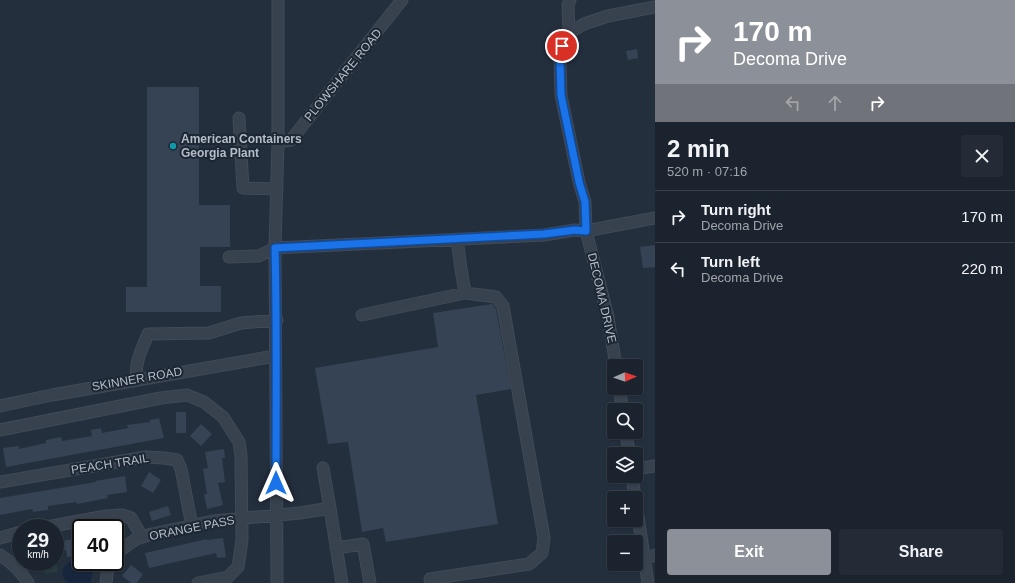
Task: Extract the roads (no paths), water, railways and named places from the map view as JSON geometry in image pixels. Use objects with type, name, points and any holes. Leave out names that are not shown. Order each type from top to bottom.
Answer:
[{"type":"street","points":[[277,583],[277,320],[275,248],[278,142],[278,0]]},
{"type":"street","name":"PLOWSHARE ROAD","points":[[278,142],[291,140],[402,0]]},
{"type":"street","name":"DECOMA DRIVE","points":[[570,0],[568,5],[569,33],[562,46],[560,61],[561,95],[579,182],[585,202],[586,231],[608,317],[615,359]]},
{"type":"street","points":[[569,33],[584,24],[608,16],[655,6]]},
{"type":"street","points":[[239,118],[243,188],[277,190]]},
{"type":"street","points":[[229,257],[259,256],[275,248],[544,234],[575,230],[586,231],[655,218]]},
{"type":"street","points":[[457,239],[465,294]]},
{"type":"street","points":[[362,315],[465,294],[496,297],[503,306],[544,538],[542,553],[529,564],[430,579]]},
{"type":"street","points":[[136,380],[135,370],[138,357],[148,334],[209,333],[242,323],[277,320]]},
{"type":"street","name":"SKINNER ROAD","points":[[0,406],[52,395],[276,356]]},
{"type":"street","points":[[0,430],[161,398],[187,395],[204,402],[223,417],[239,442],[241,456],[242,540],[238,566],[228,577],[198,583]]},
{"type":"street","name":"PEACH TRAIL","points":[[0,482],[146,457],[177,460],[192,526]]},
{"type":"street","points":[[643,468],[655,466]]},
{"type":"street","points":[[323,468],[342,583]]},
{"type":"street","name":"ORANGE PASS","points":[[124,548],[136,539],[142,537],[192,526],[241,518],[300,513],[330,508]]},
{"type":"street","points":[[64,524],[106,516],[122,515],[131,518],[142,537]]},
{"type":"street","points":[[639,527],[648,583]]},
{"type":"street","points":[[0,538],[12,535]]},
{"type":"street","points":[[336,548],[363,544],[370,583]]},
{"type":"street","points":[[0,555],[10,562],[24,576],[28,583]]},
{"type":"street","points":[[644,559],[655,555]]},
{"type":"street","points":[[106,583],[108,571]]},
{"type":"water","points":[[72,561],[72,571],[92,571],[91,583],[68,583],[64,578],[63,571],[68,563]]},
{"type":"place","name":"American Containers Georgia Plant","points":[[173,146]]}]
